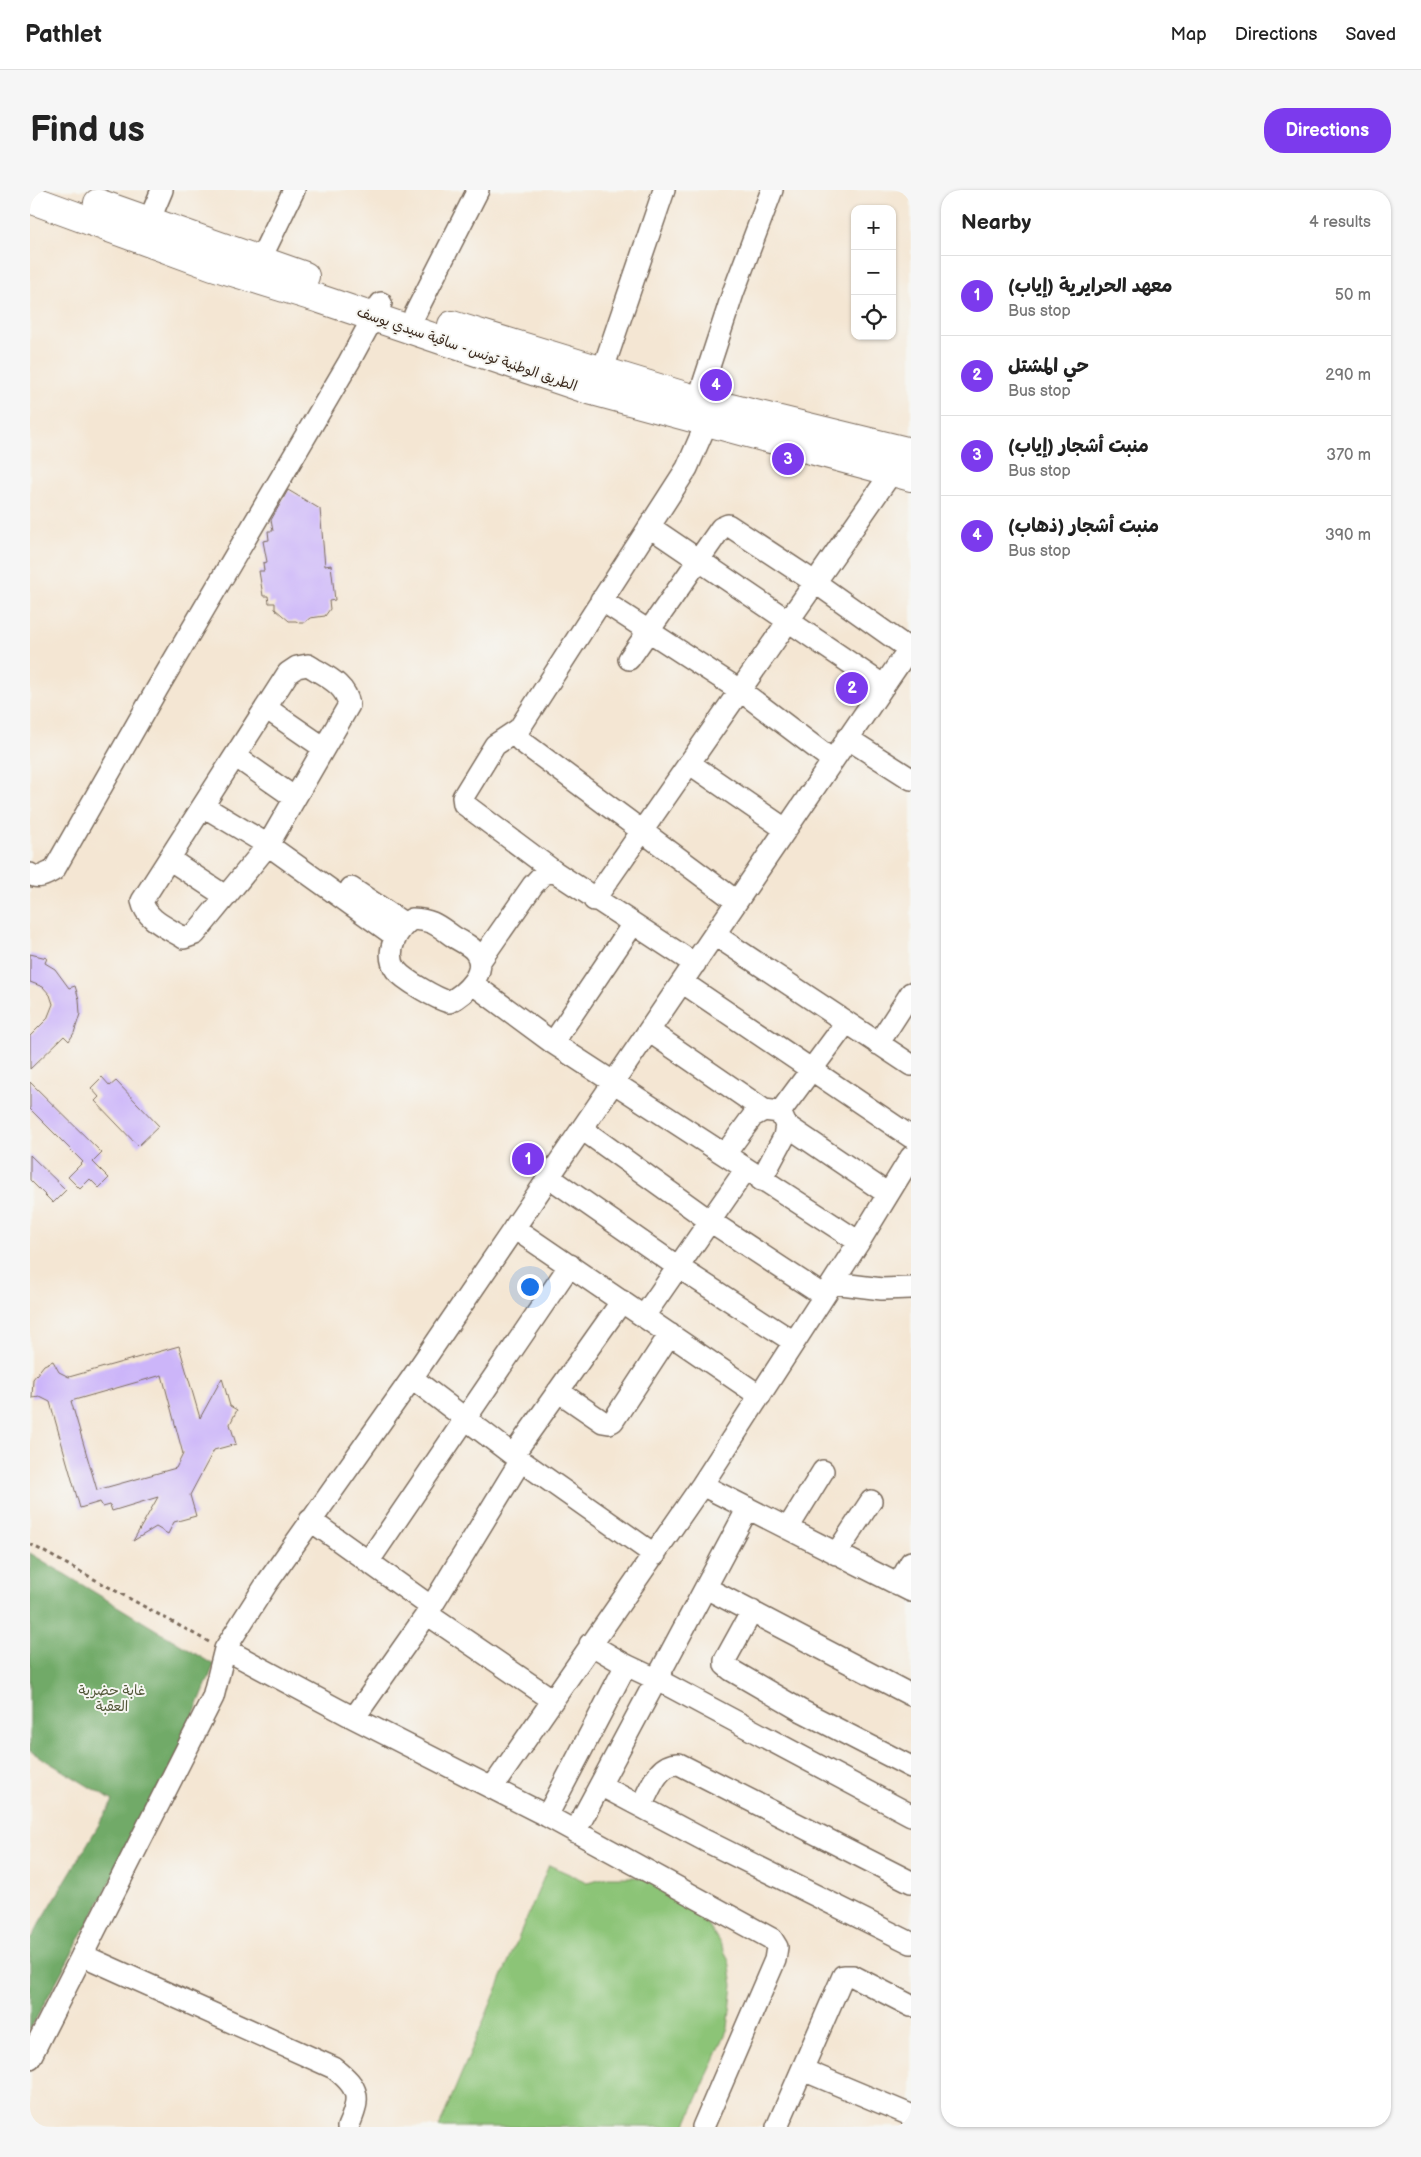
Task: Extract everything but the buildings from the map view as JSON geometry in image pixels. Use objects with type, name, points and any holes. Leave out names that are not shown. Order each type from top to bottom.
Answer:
[{"type":"highway","name":"الطريق الوطنية تونس - ساقية سيدي يوسف","points":[[61,190],[260,260],[378,311],[589,390],[911,452]]},
{"type":"highway","name":"الطريق الوطنية تونس - ساقية سيدي يوسف","points":[[30,199],[114,228],[159,247],[260,281],[320,298],[378,311],[414,314],[602,372],[702,411],[902,474]]},
{"type":"street","points":[[149,221],[162,190]]},
{"type":"street","points":[[260,260],[294,190]]},
{"type":"street","points":[[414,314],[478,190]]},
{"type":"street","points":[[602,372],[664,190]]},
{"type":"street","points":[[736,901],[521,741],[518,735],[519,729],[687,468],[733,293],[772,190]]},
{"type":"street","points":[[30,874],[33,876],[44,876],[54,870],[157,689],[378,311]]},
{"type":"street","points":[[594,900],[641,830],[816,583],[902,474]]},
{"type":"street","points":[[30,2058],[213,1697],[226,1649],[267,1583],[412,1378],[715,935],[847,738],[896,679],[910,648],[728,525],[721,528],[629,659]]},
{"type":"street","points":[[650,527],[788,622],[896,679]]},
{"type":"street","points":[[601,600],[741,691],[832,760]]},
{"type":"street","points":[[308,665],[344,689],[349,705],[270,840],[195,934],[184,938],[150,916],[144,909],[142,901],[266,708],[288,673],[297,667],[308,665]]},
{"type":"street","points":[[266,708],[324,748]]},
{"type":"street","points":[[519,729],[495,745],[463,797],[464,804],[594,900],[695,964]]},
{"type":"street","points":[[847,738],[911,779]]},
{"type":"street","points":[[235,756],[295,798]]},
{"type":"street","points":[[690,763],[785,829]]},
{"type":"street","points":[[203,806],[270,840],[400,930]]},
{"type":"street","points":[[169,859],[225,896]]},
{"type":"street","points":[[480,962],[476,951],[430,920],[412,919],[400,930],[391,957],[396,970],[436,998],[449,1002],[461,996],[472,984],[480,962],[533,885],[544,873],[556,872]]},
{"type":"street","points":[[553,1043],[633,924]]},
{"type":"street","points":[[715,935],[911,1065]]},
{"type":"street","points":[[682,982],[911,1137]]},
{"type":"street","points":[[472,984],[553,1043],[859,1242]]},
{"type":"street","points":[[878,1044],[911,992]]},
{"type":"street","points":[[776,1116],[846,1023]]},
{"type":"street","points":[[649,1031],[888,1194]]},
{"type":"street","points":[[726,1154],[753,1116],[776,1116]]},
{"type":"street","points":[[644,1316],[710,1221],[754,1175],[784,1137],[776,1116]]},
{"type":"street","points":[[582,1129],[710,1221],[829,1289],[911,1288]]},
{"type":"street","points":[[492,1788],[702,1485],[859,1242],[911,1157]]},
{"type":"street","points":[[549,1177],[678,1266],[794,1342]]},
{"type":"street","points":[[514,1228],[760,1396]]},
{"type":"street","points":[[368,1562],[570,1265]]},
{"type":"street","points":[[354,1718],[428,1610],[558,1391],[622,1301]]},
{"type":"street","points":[[558,1391],[603,1422],[609,1423],[613,1421],[670,1334]]},
{"type":"street","points":[[412,1378],[517,1458],[655,1555]]},
{"type":"street","points":[[788,1528],[823,1471]]},
{"type":"street","points":[[702,1485],[905,1588],[911,1562]]},
{"type":"street","points":[[836,1554],[871,1501]]},
{"type":"street","points":[[575,1832],[658,1680],[748,1508]]},
{"type":"street","points":[[310,1520],[368,1562],[428,1610],[553,1700]]},
{"type":"street","points":[[706,1588],[911,1695]]},
{"type":"street","points":[[752,1611],[725,1660],[725,1665],[800,1710],[911,1767]]},
{"type":"street","points":[[590,1644],[626,1665],[658,1680],[911,1815]]},
{"type":"street","points":[[226,1649],[354,1718],[547,1816],[769,1937],[777,1947],[775,1960],[704,2127]]},
{"type":"street","points":[[547,1816],[626,1665]]},
{"type":"street","points":[[641,1806],[660,1770],[671,1764],[679,1764],[911,1882]]},
{"type":"street","points":[[600,1785],[706,1841],[911,1943]]},
{"type":"street","points":[[82,1955],[334,2068],[347,2078],[356,2093],[356,2108],[348,2127]]},
{"type":"street","points":[[778,2127],[843,1976],[854,1976],[911,2006]]},
{"type":"street","points":[[803,2070],[907,2116]]},
{"type":"path","points":[[30,1544],[204,1640],[226,1649]]},
{"type":"green space","name":"غابة حضرية العقبة","points":[[30,1553],[214,1665],[172,1769],[30,2030],[30,1940],[113,1801],[30,1751]]},
{"type":"green space","points":[[549,1865],[587,1882],[608,1877],[635,1877],[649,1880],[692,1906],[705,1919],[729,1960],[733,1985],[728,2028],[685,2127],[439,2127]]},
{"type":"place","name":"منبت أشجار (ذهاب)","points":[[716,385]]},
{"type":"place","name":"منبت أشجار (إياب)","points":[[788,459]]},
{"type":"place","name":"حي المشتل","points":[[852,688]]},
{"type":"place","name":"معهد الحرايرية (إياب)","points":[[528,1159]]}]
